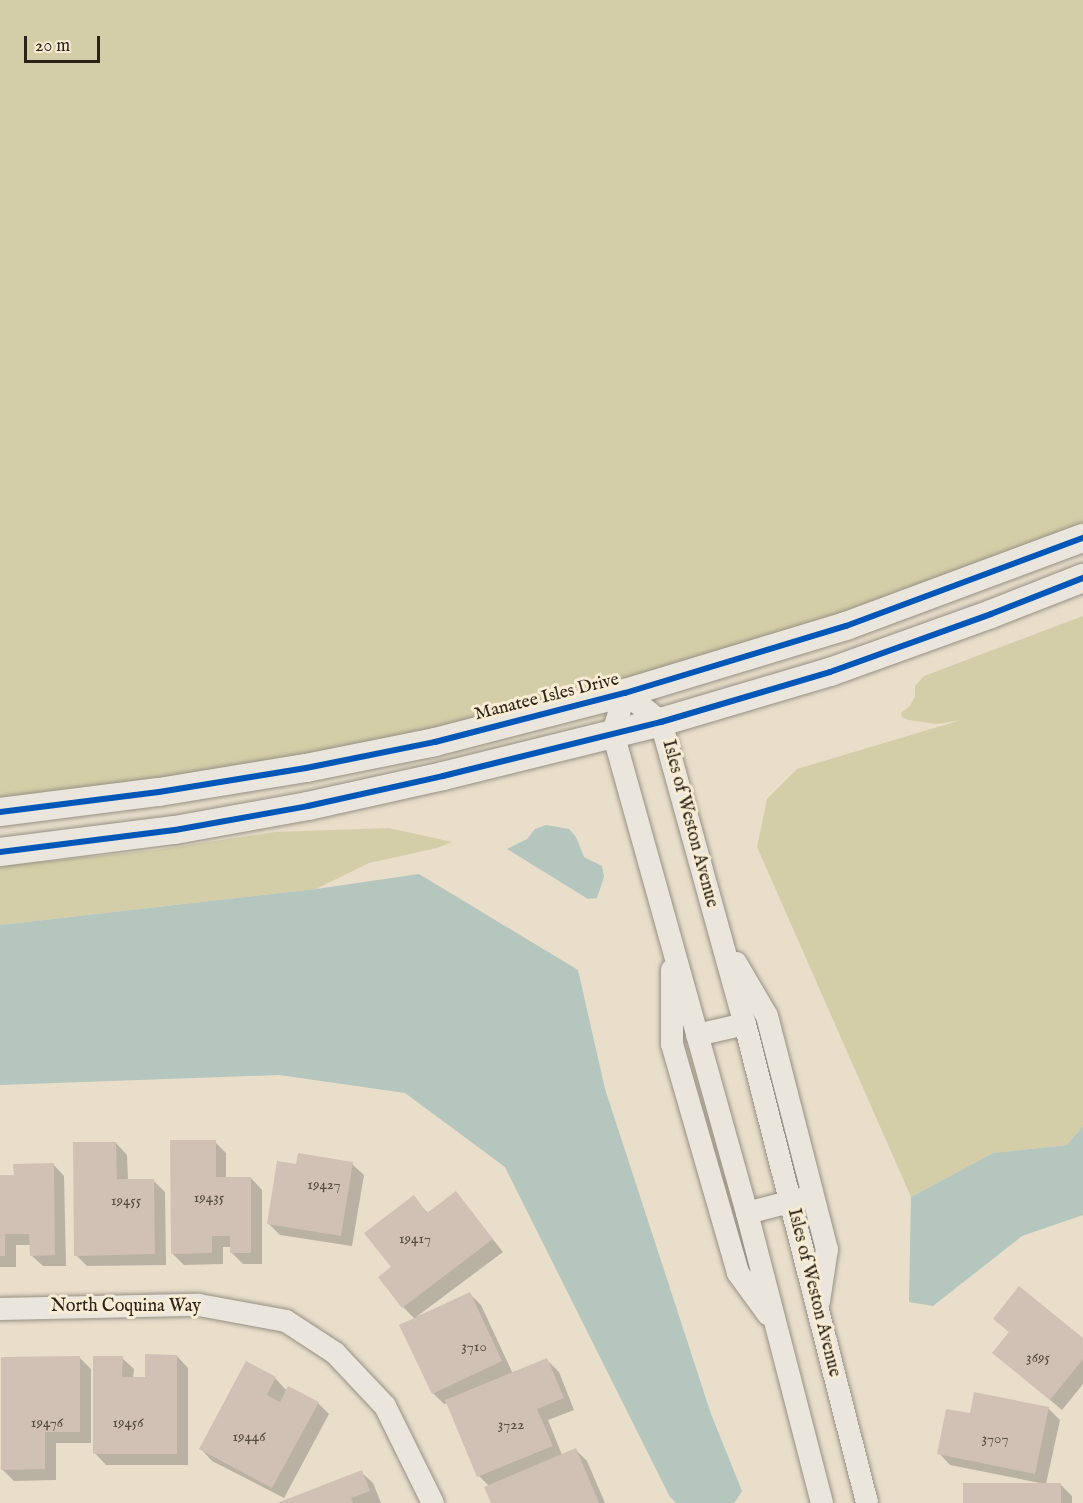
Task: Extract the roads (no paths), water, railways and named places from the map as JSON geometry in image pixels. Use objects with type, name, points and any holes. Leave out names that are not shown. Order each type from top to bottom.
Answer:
[{"type":"street","name":"Manatee Isles Drive","points":[[0,812],[159,792],[306,768],[435,742],[625,693],[846,626],[1083,538]]},
{"type":"street","points":[[0,852],[175,830],[308,806],[443,776],[661,722],[830,672],[1083,578]]},
{"type":"street","name":"Isles of Weston Avenue","points":[[625,693],[661,722],[745,1024],[867,1503]]},
{"type":"street","points":[[625,693],[613,733],[747,1213],[822,1503]]},
{"type":"street","points":[[720,936],[767,1016],[827,1249],[817,1311]]},
{"type":"street","points":[[673,944],[672,1044],[738,1273],[776,1325]]},
{"type":"street","points":[[697,1035],[745,1024]]},
{"type":"street","points":[[747,1213],[813,1196]]},
{"type":"street","name":"North Coquina Way","points":[[0,1309],[199,1305],[286,1322],[335,1353],[385,1406],[433,1503]]}]
